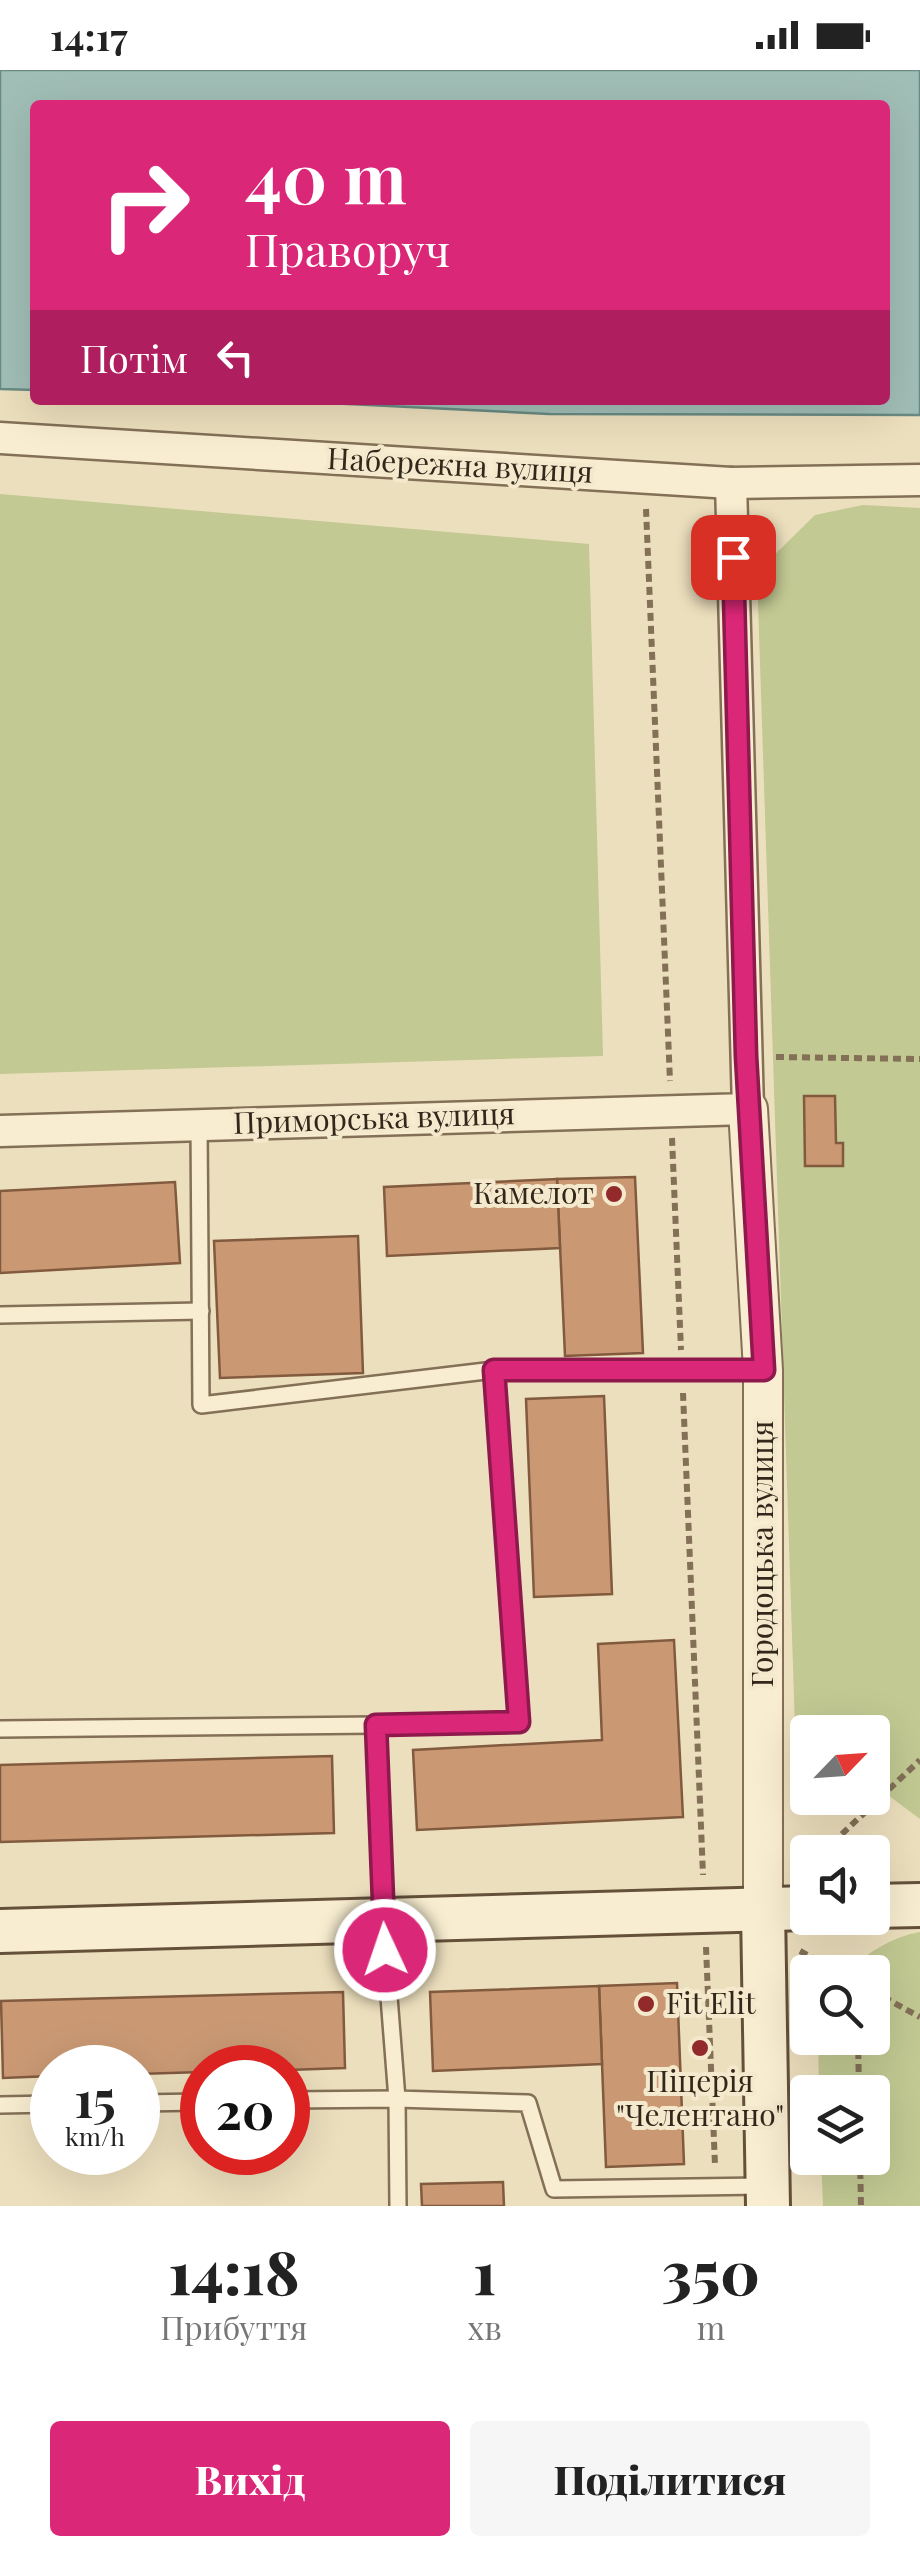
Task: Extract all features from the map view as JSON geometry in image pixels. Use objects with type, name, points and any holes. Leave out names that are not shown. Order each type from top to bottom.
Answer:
[{"type":"main road","points":[[890,1906],[920,1905]]},
{"type":"main road","points":[[0,1932],[790,1909]]},
{"type":"main road","name":"Городоцька вулиця","points":[[763,1910],[767,2196]]},
{"type":"street","name":"Набережна вулиця","points":[[0,438],[730,483],[920,480]]},
{"type":"street","name":"Городоцька вулиця","points":[[730,483],[748,1109],[764,1370],[763,1910]]},
{"type":"street","name":"Приморська вулиця","points":[[0,1131],[748,1109]]},
{"type":"lane","points":[[199,1124],[201,1405],[494,1370],[764,1370]]},
{"type":"lane","points":[[0,1315],[201,1311]]},
{"type":"lane","points":[[0,1729],[519,1722],[494,1370]]},
{"type":"lane","points":[[376,1725],[383,1920],[397,2099],[398,2206]]},
{"type":"lane","points":[[310,2100],[528,2103],[555,2198],[715,2186],[767,2196]]},
{"type":"lane","points":[[0,2105],[30,2104]]},
{"type":"path","points":[[645,478],[715,2186]]},
{"type":"path","points":[[746,1056],[920,1059]]},
{"type":"path","points":[[841,1835],[920,1760]]},
{"type":"path","points":[[890,2001],[920,2018]]},
{"type":"path","points":[[860,2175],[861,2206]]},
{"type":"green space","points":[[0,494],[589,544],[603,1056],[0,1074]]},
{"type":"green space","points":[[863,505],[920,508],[920,1819],[890,1797],[890,1715],[795,1715],[757,572],[815,515]]},
{"type":"green space","points":[[920,1932],[920,2206],[823,2206],[822,2175],[890,2175],[890,2075],[819,2075],[818,2055],[890,2055],[890,1955],[868,1955]]},
{"type":"water","points":[[0,70],[920,70],[920,415],[549,414],[368,405],[890,405],[890,100],[30,100],[30,390],[0,389]]},
{"type":"building","points":[[804,1096],[835,1096],[836,1143],[843,1143],[843,1166],[805,1166]]},
{"type":"building","points":[[635,1177],[643,1353],[565,1356],[557,1179]]},
{"type":"building","points":[[557,1179],[560,1248],[387,1256],[384,1187]]},
{"type":"building","points":[[175,1182],[180,1263],[0,1273],[0,1191]]},
{"type":"building","points":[[358,1236],[363,1373],[220,1378],[214,1241]]},
{"type":"building","points":[[604,1396],[612,1594],[534,1597],[526,1399]]},
{"type":"building","points":[[674,1640],[683,1817],[417,1830],[413,1750],[602,1740],[598,1644]]},
{"type":"building","points":[[332,1756],[334,1833],[0,1842],[0,1765]]},
{"type":"building","points":[[677,1983],[684,2164],[606,2167],[599,1986]]},
{"type":"building","points":[[599,1986],[602,2064],[433,2071],[430,1992]]},
{"type":"building","points":[[343,1992],[345,2068],[310,2069],[310,2045],[180,2045],[180,2073],[160,2073],[160,2045],[30,2045],[30,2077],[3,2078],[1,2001]]},
{"type":"building","points":[[503,2182],[504,2206],[422,2206],[421,2184]]},
{"type":"place","name":"Камелот","points":[[614,1194]]},
{"type":"place","name":"Fit Elit","points":[[646,2004]]},
{"type":"place","name":"Піцерія \"Челентано\"","points":[[700,2048]]},
{"type":"route","points":[[385,1950],[376,1725],[519,1722],[494,1370],[764,1370],[746,1056],[733,557]]}]
